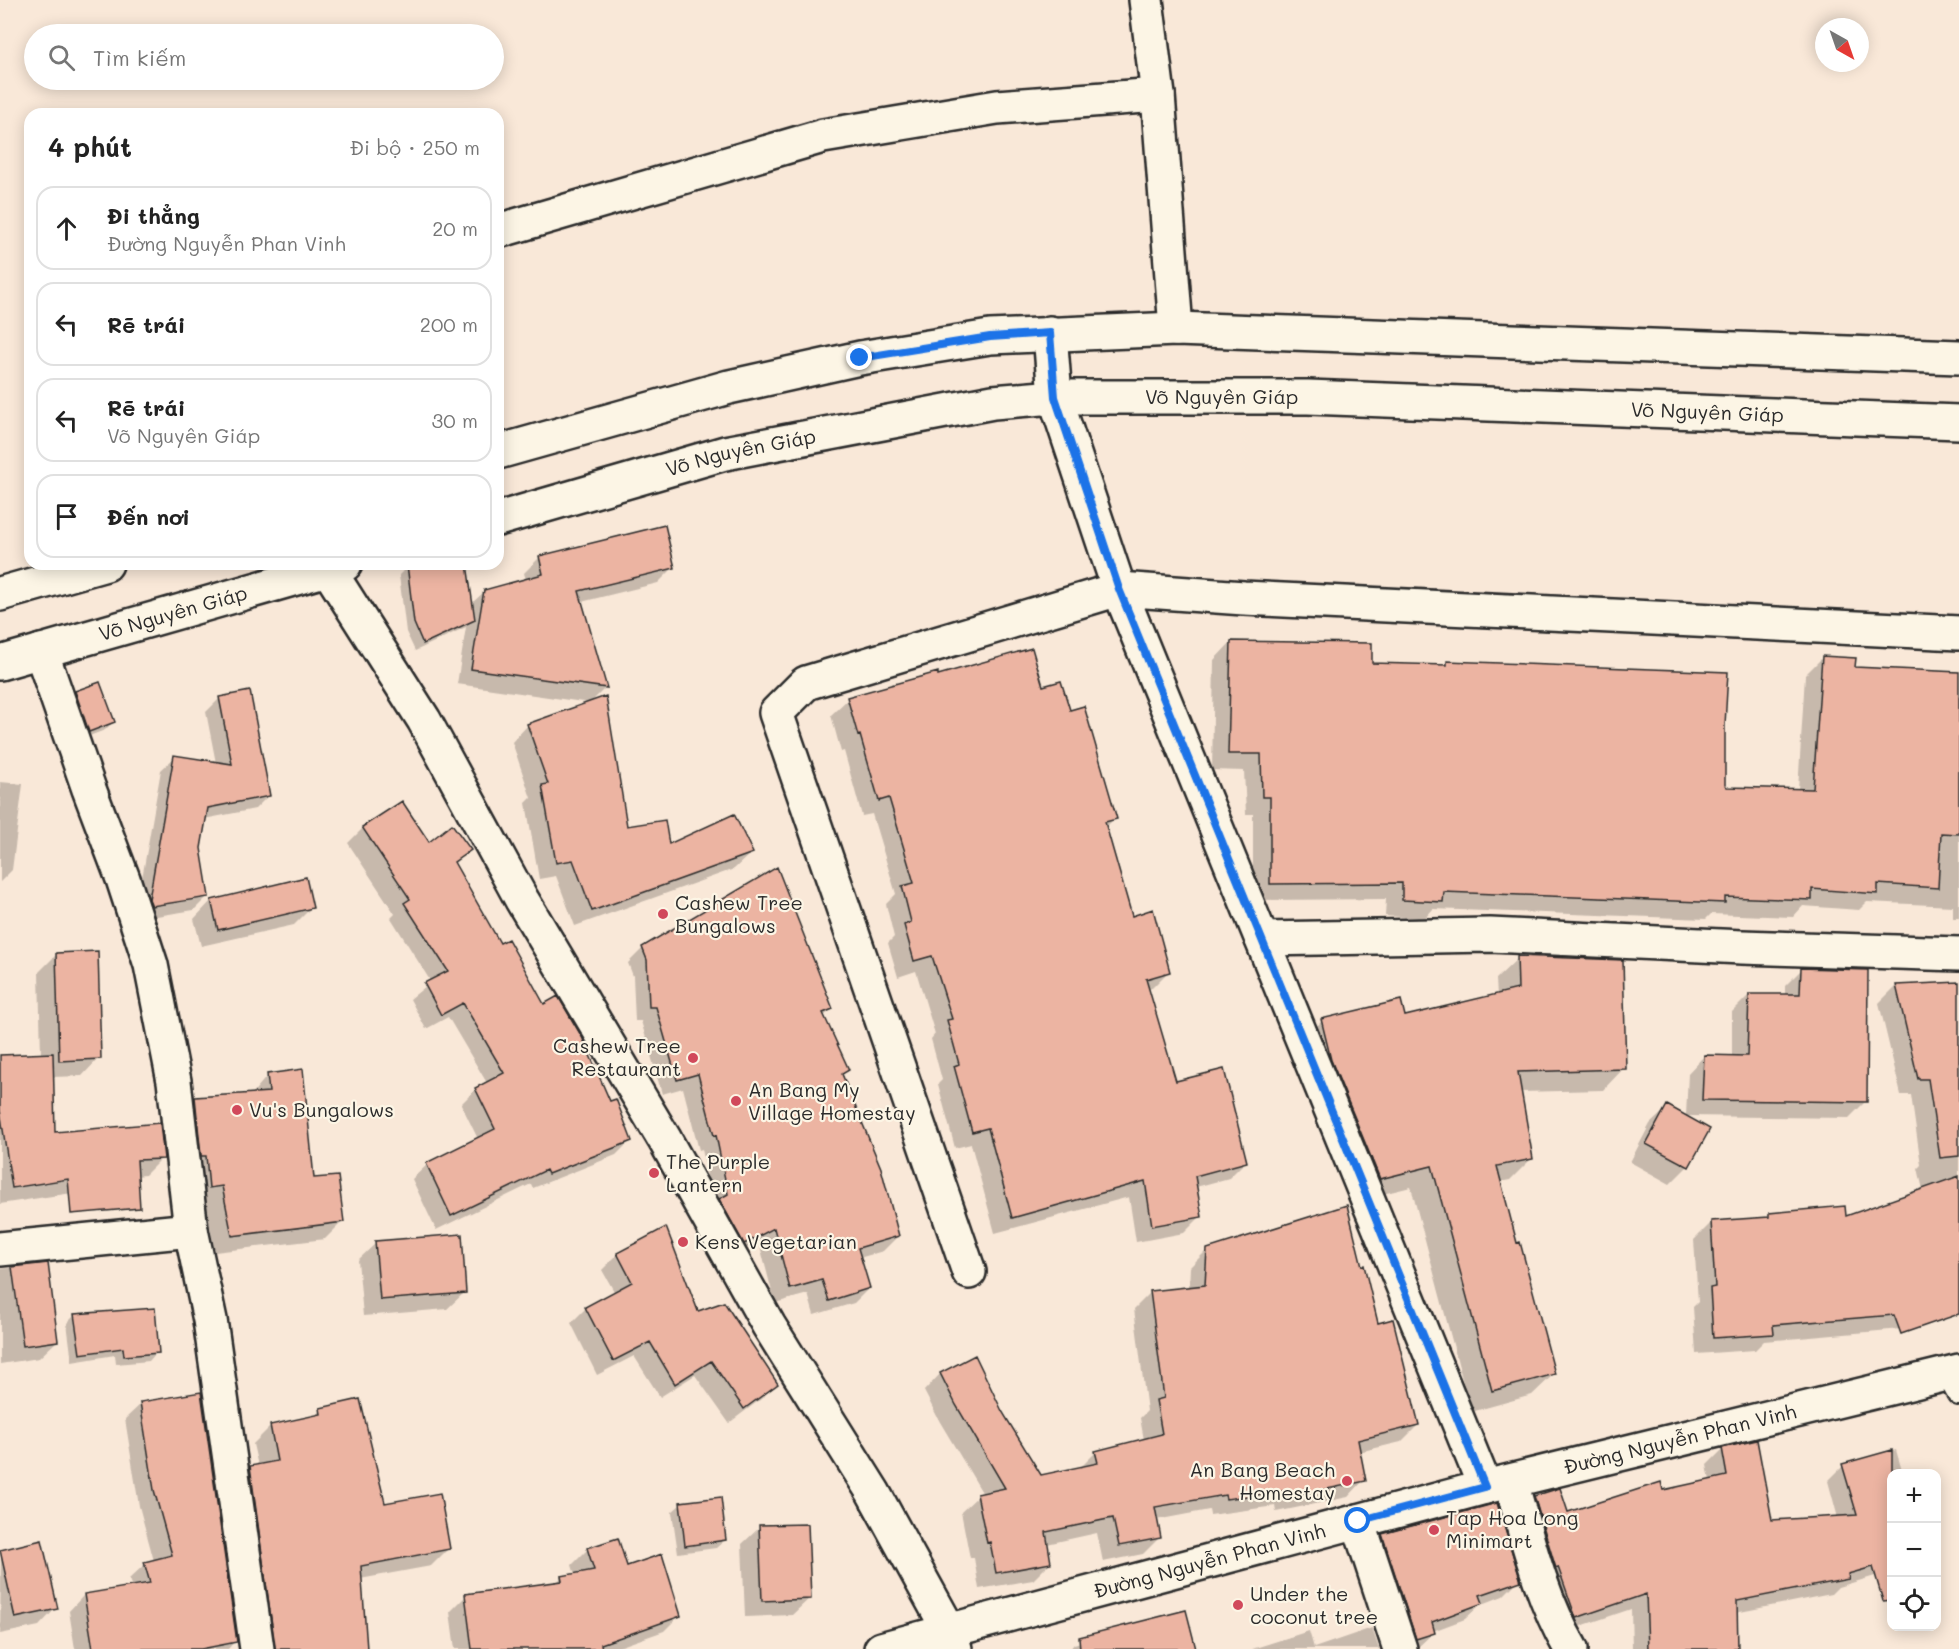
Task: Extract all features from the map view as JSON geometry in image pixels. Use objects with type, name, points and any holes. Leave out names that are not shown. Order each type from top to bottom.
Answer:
[{"type":"street","points":[[1146,0],[1158,95],[1176,329]]},
{"type":"street","points":[[504,229],[823,136],[997,107],[1158,95]]},
{"type":"street","points":[[504,451],[729,387],[860,358],[990,337],[1050,333],[1176,329],[1959,357]]},
{"type":"street","points":[[1050,333],[1055,397],[1119,589],[1262,939],[1498,1484],[1533,1556],[1556,1624],[1571,1649]]},
{"type":"street","name":"Võ Nguyên Giáp","points":[[504,517],[725,453],[993,402],[1055,397],[1308,397],[1959,422]]},
{"type":"street","points":[[0,594],[84,570]]},
{"type":"street","name":"Võ Nguyên Giáp","points":[[0,663],[322,570]]},
{"type":"street","points":[[338,570],[424,720],[522,900],[665,1140],[768,1326],[873,1492],[952,1640]]},
{"type":"street","points":[[969,1272],[776,713],[806,682],[1119,589],[1244,598],[1959,633]]},
{"type":"street","points":[[41,651],[123,879],[151,965],[174,1081],[191,1230],[210,1320],[257,1649]]},
{"type":"street","points":[[1262,939],[1490,935],[1959,954]]},
{"type":"street","points":[[0,1249],[191,1230]]},
{"type":"street","name":"Đường Nguyễn Phan Vinh","points":[[882,1649],[952,1640],[1358,1521],[1498,1484],[1955,1379]]},
{"type":"street","points":[[1358,1521],[1400,1649]]},
{"type":"building","points":[[665,525],[675,568],[579,591],[607,688],[471,669],[484,590],[543,574],[539,556]]},
{"type":"building","points":[[408,570],[468,570],[475,620],[423,644],[414,623]]},
{"type":"building","points":[[1231,641],[1372,643],[1372,663],[1447,665],[1447,661],[1728,672],[1725,725],[1725,785],[1727,787],[1813,789],[1822,656],[1856,658],[1855,667],[1959,672],[1959,834],[1941,833],[1938,888],[1878,884],[1878,894],[1812,889],[1812,900],[1725,897],[1725,903],[1444,892],[1443,902],[1402,900],[1402,883],[1270,884],[1270,797],[1262,797],[1261,754],[1228,754]]},
{"type":"building","points":[[1032,648],[1043,686],[1061,681],[1070,710],[1084,706],[1117,819],[1105,822],[1132,916],[1153,909],[1170,972],[1146,979],[1176,1081],[1224,1069],[1247,1162],[1195,1176],[1202,1217],[1152,1226],[1145,1181],[1012,1218],[988,1128],[972,1132],[954,1066],[959,1064],[947,1020],[952,1019],[932,956],[914,961],[904,925],[911,922],[902,886],[914,883],[889,798],[879,801],[847,697],[938,672],[938,675]]},
{"type":"building","points":[[100,682],[115,722],[89,732],[75,691]]},
{"type":"building","points":[[250,691],[270,796],[208,808],[201,848],[209,897],[152,906],[149,899],[174,755],[232,764],[219,697]]},
{"type":"building","points":[[606,696],[627,826],[665,820],[669,844],[734,814],[753,853],[592,911],[573,860],[556,863],[542,785],[548,784],[527,724]]},
{"type":"building","points":[[402,801],[429,842],[452,824],[471,850],[454,862],[500,943],[508,939],[544,1004],[558,996],[582,1037],[610,1101],[616,1099],[632,1141],[548,1174],[546,1170],[451,1216],[426,1163],[495,1129],[475,1088],[504,1073],[463,1003],[441,1015],[424,983],[448,971],[404,903],[410,899],[362,827]]},
{"type":"building","points":[[777,867],[833,1009],[823,1013],[849,1070],[842,1074],[881,1168],[899,1236],[858,1248],[870,1288],[829,1301],[822,1280],[790,1289],[774,1228],[744,1244],[719,1199],[728,1194],[716,1135],[714,1136],[698,1074],[677,1080],[656,1007],[649,1007],[647,960],[642,947]]},
{"type":"building","points":[[306,877],[313,908],[218,930],[211,900]]},
{"type":"building","points":[[98,951],[101,1059],[59,1061],[56,953]]},
{"type":"building","points":[[1517,956],[1623,960],[1626,1069],[1518,1072],[1533,1159],[1497,1166],[1555,1374],[1492,1391],[1432,1166],[1380,1179],[1331,1060],[1321,1019],[1401,1000],[1405,1016],[1518,989]]},
{"type":"building","points":[[1801,968],[1868,970],[1867,1102],[1702,1100],[1704,1055],[1747,1056],[1749,994],[1800,994]]},
{"type":"building","points":[[1959,982],[1959,1156],[1940,1158],[1928,1079],[1918,1079],[1896,985]]},
{"type":"building","points":[[53,1053],[55,1132],[160,1123],[164,1159],[137,1160],[140,1208],[71,1214],[68,1179],[12,1188],[0,1110],[0,1055]]},
{"type":"building","points":[[303,1069],[314,1178],[338,1176],[344,1222],[232,1236],[222,1186],[209,1188],[206,1156],[201,1156],[195,1097],[269,1092],[267,1074]]},
{"type":"building","points":[[1667,1105],[1710,1129],[1689,1167],[1646,1144]]},
{"type":"building","points":[[1959,1176],[1959,1314],[1901,1334],[1894,1315],[1773,1325],[1774,1334],[1713,1338],[1710,1288],[1715,1287],[1711,1221],[1769,1217],[1769,1213],[1845,1206],[1846,1216]]},
{"type":"building","points":[[1347,1205],[1378,1323],[1393,1319],[1419,1425],[1358,1440],[1366,1481],[1293,1496],[1291,1490],[1226,1499],[1225,1495],[1155,1507],[1161,1538],[1119,1546],[1113,1518],[1046,1532],[1051,1563],[996,1573],[977,1494],[1005,1488],[956,1405],[940,1373],[975,1355],[1002,1411],[1041,1475],[1098,1463],[1095,1451],[1162,1434],[1156,1400],[1164,1398],[1150,1291],[1205,1285],[1207,1249]]},
{"type":"building","points":[[666,1227],[698,1311],[724,1302],[778,1384],[744,1409],[711,1361],[675,1384],[650,1342],[613,1361],[585,1307],[632,1282],[617,1253]]},
{"type":"building","points":[[462,1234],[466,1293],[380,1300],[375,1241]]},
{"type":"building","points":[[48,1263],[58,1341],[23,1346],[12,1267]]},
{"type":"building","points":[[155,1308],[159,1353],[124,1356],[123,1348],[80,1354],[74,1314]]},
{"type":"building","points":[[201,1392],[237,1642],[201,1649],[93,1649],[84,1594],[150,1583],[144,1562],[172,1555],[154,1490],[140,1402]]},
{"type":"building","points":[[360,1399],[385,1503],[440,1493],[450,1549],[361,1566],[367,1649],[275,1649],[250,1466],[277,1461],[270,1425],[321,1414],[320,1408]]},
{"type":"building","points":[[1757,1440],[1772,1520],[1857,1515],[1842,1464],[1892,1450],[1892,1469],[1887,1469],[1887,1601],[1883,1601],[1873,1567],[1848,1574],[1849,1579],[1737,1601],[1738,1649],[1648,1649],[1646,1594],[1576,1618],[1558,1567],[1556,1568],[1534,1496],[1560,1488],[1568,1512],[1661,1482],[1663,1490],[1727,1476],[1722,1448]]},
{"type":"building","points":[[721,1497],[726,1540],[685,1546],[680,1502]]},
{"type":"building","points":[[1497,1503],[1521,1581],[1480,1595],[1483,1603],[1432,1622],[1435,1633],[1416,1639],[1382,1534]]},
{"type":"building","points":[[808,1524],[811,1599],[762,1601],[759,1525]]},
{"type":"building","points":[[618,1538],[627,1566],[662,1554],[681,1616],[601,1644],[602,1649],[472,1649],[465,1594],[562,1581],[561,1576],[594,1570],[587,1548]]},
{"type":"building","points":[[42,1540],[58,1609],[15,1618],[0,1550]]},
{"type":"building","points":[[1186,1610],[1196,1649],[1080,1649],[1079,1637]]},
{"type":"place","name":"Cashew Tree Bungalows","points":[[663,914]]},
{"type":"place","name":"Cashew Tree Restaurant","points":[[693,1058]]},
{"type":"place","name":"An Bang My Village Homestay","points":[[736,1101]]},
{"type":"place","name":"Vu's Bungalows","points":[[237,1110]]},
{"type":"place","name":"The Purple Lantern","points":[[654,1173]]},
{"type":"place","name":"Kens Vegetarian","points":[[683,1242]]},
{"type":"place","name":"An Bang Beach Homestay","points":[[1347,1481]]},
{"type":"place","name":"Tap Hoa Long Minimart","points":[[1434,1530]]},
{"type":"place","name":"Under the coconut tree","points":[[1238,1605]]},
{"type":"route","points":[[860,358],[990,337],[1050,333],[1055,397],[1119,589],[1485,1487],[1358,1521]]}]
